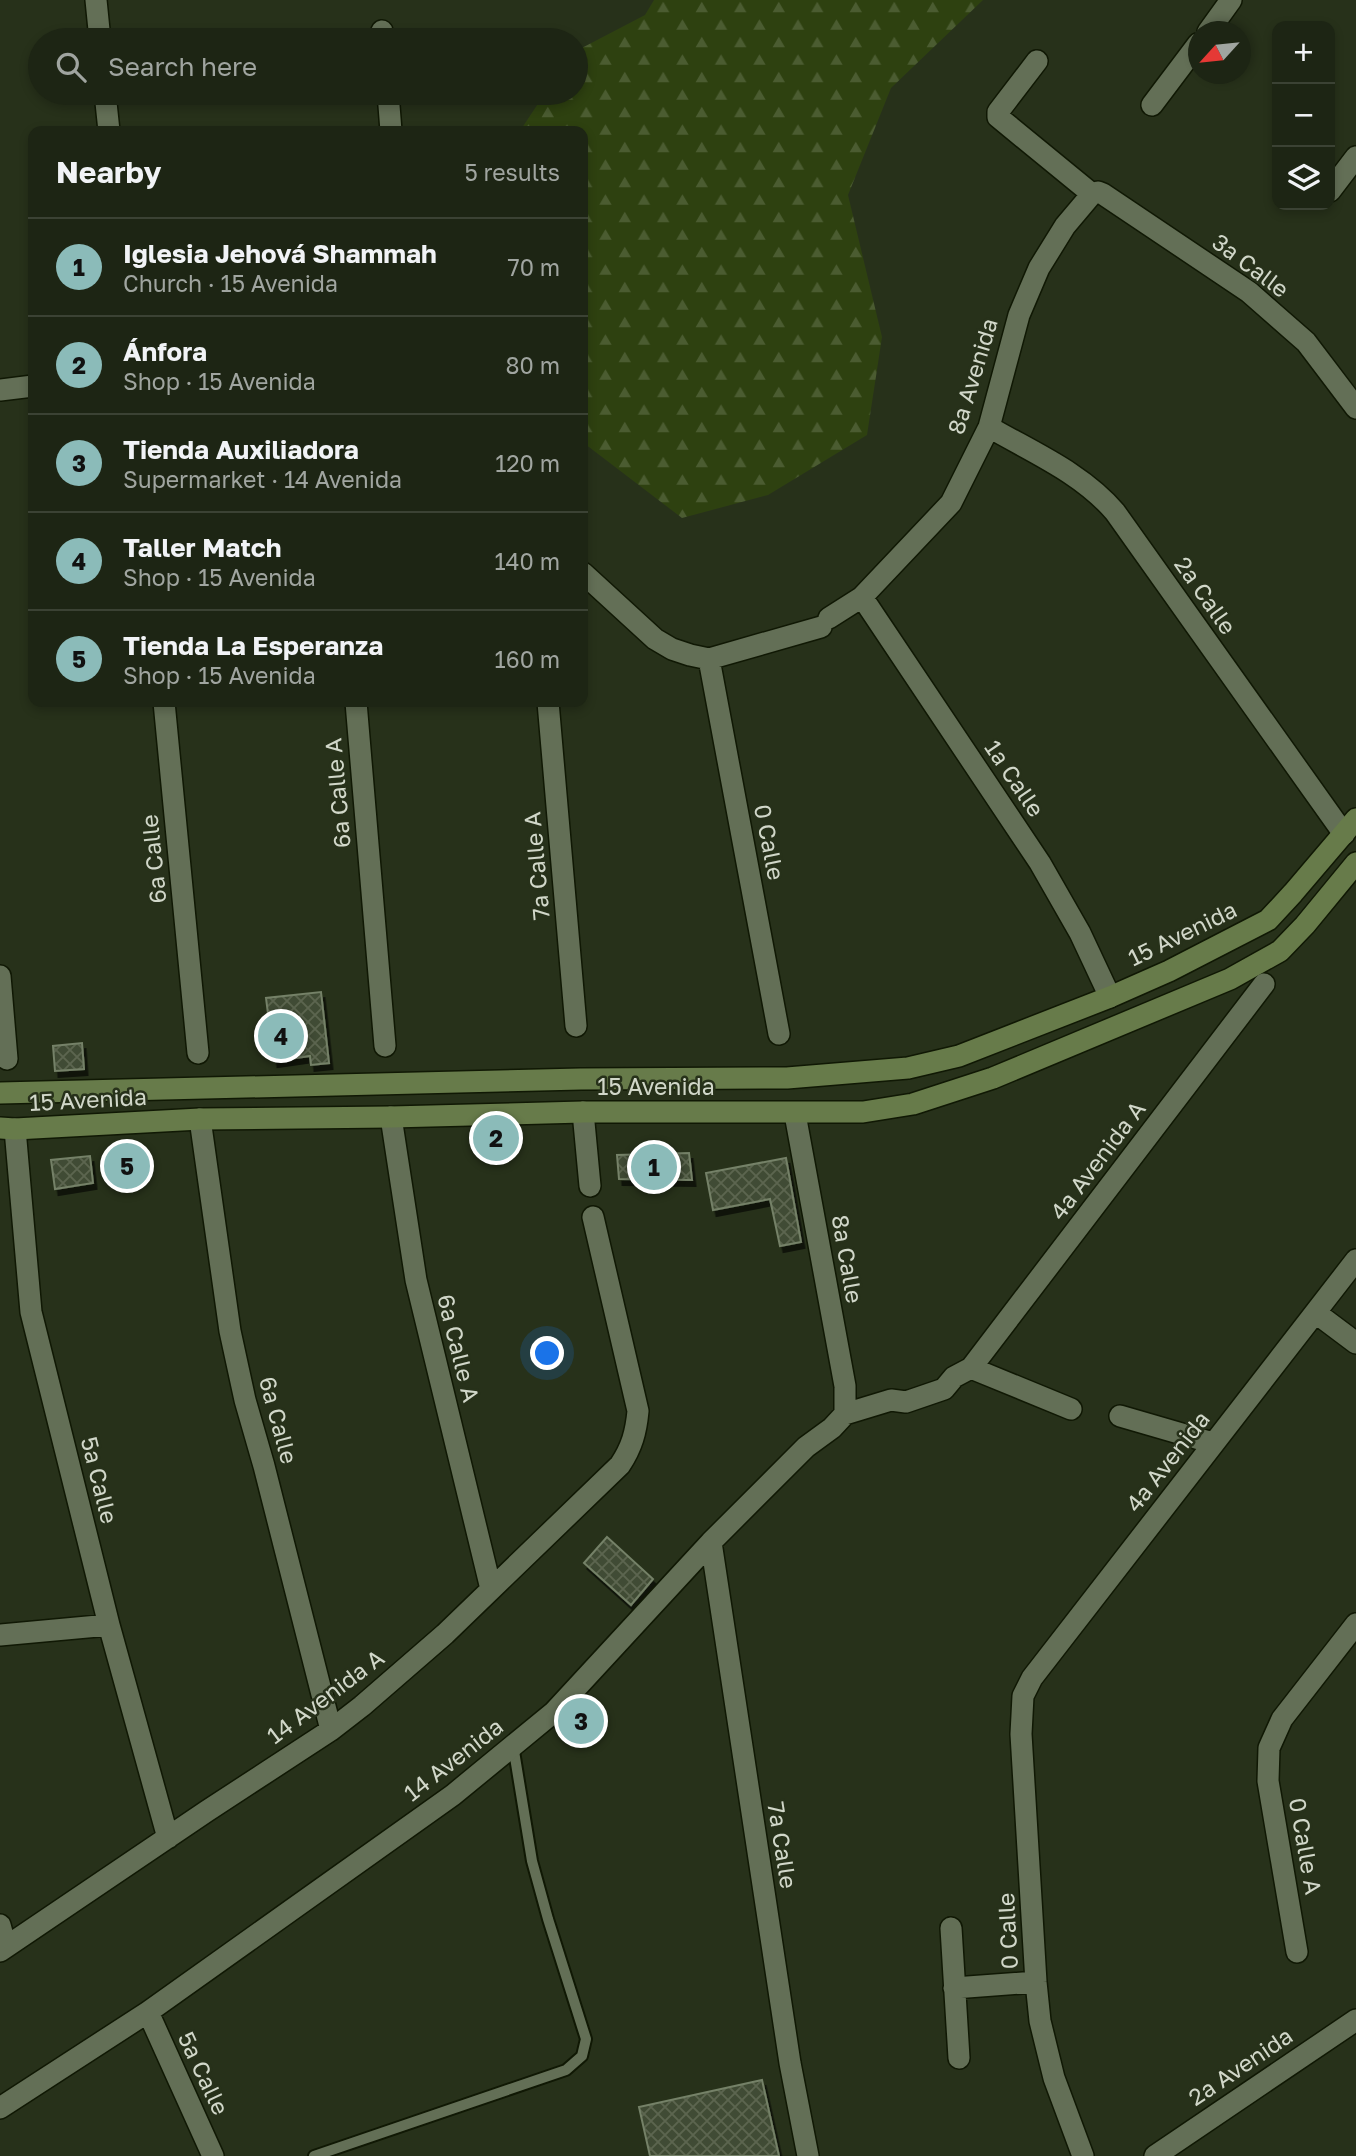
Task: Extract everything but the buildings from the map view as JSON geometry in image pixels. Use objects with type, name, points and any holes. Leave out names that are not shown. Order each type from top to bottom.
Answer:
[{"type":"main road","name":"15 Avenida","points":[[0,1093],[581,1079],[787,1078],[908,1068],[959,1056],[1110,997],[1169,971],[1268,920],[1350,826]]},
{"type":"main road","name":"15 Avenida","points":[[7,1129],[200,1119],[583,1112],[794,1114],[863,1112],[913,1104],[984,1081],[1230,979],[1280,951],[1356,863]]},
{"type":"street","points":[[96,0],[99,28]]},
{"type":"street","points":[[1216,21],[1231,0]]},
{"type":"street","points":[[1152,105],[1188,58]]},
{"type":"street","name":"3a Calle","points":[[1037,61],[998,112],[998,117],[1092,194],[1103,194],[1249,292],[1306,342],[1356,408]]},
{"type":"street","points":[[106,105],[108,126]]},
{"type":"street","points":[[389,105],[391,126]]},
{"type":"street","points":[[1335,184],[1356,156]]},
{"type":"street","name":"8a Avenida","points":[[709,659],[825,623],[862,597],[951,503],[989,427],[1019,315],[1039,268],[1065,226],[1092,194]]},
{"type":"street","points":[[0,390],[28,387]]},
{"type":"street","name":"2a Calle","points":[[989,427],[1086,483],[1101,496],[1350,826]]},
{"type":"street","points":[[588,578],[655,639],[672,649],[709,659]]},
{"type":"street","name":"1a Calle","points":[[862,597],[1041,863],[1080,933],[1110,997]]},
{"type":"street","name":"0 Calle","points":[[709,659],[779,1034]]},
{"type":"street","name":"6a Calle","points":[[164,707],[198,1053]]},
{"type":"street","name":"6a Calle A","points":[[356,707],[385,1046]]},
{"type":"street","name":"7a Calle A","points":[[548,707],[576,1026]]},
{"type":"street","points":[[0,976],[7,1059]]},
{"type":"street","name":"4a Avenida A","points":[[963,1373],[1264,984]]},
{"type":"street","points":[[583,1112],[590,1186]]},
{"type":"street","name":"8a Calle","points":[[794,1114],[845,1386],[845,1414]]},
{"type":"street","name":"6a Calle A","points":[[391,1117],[415,1280],[491,1589]]},
{"type":"street","name":"6a Calle","points":[[200,1119],[230,1331],[245,1400],[331,1730]]},
{"type":"street","name":"5a Calle","points":[[7,1129],[31,1312],[109,1625],[168,1838]]},
{"type":"street","name":"14 Avenida A","points":[[3,1949],[331,1730],[406,1669],[620,1465],[630,1450],[636,1433],[638,1411],[593,1217]]},
{"type":"street","name":"4a Avenida","points":[[1023,1696],[1032,1678],[1356,1259]]},
{"type":"street","points":[[1316,1313],[1356,1343]]},
{"type":"street","points":[[963,1373],[1071,1409]]},
{"type":"street","name":"14 Avenida","points":[[0,2108],[148,2012],[442,1803],[554,1712],[710,1542],[806,1447],[832,1428],[845,1414],[891,1400],[906,1402],[944,1389],[963,1373]]},
{"type":"street","points":[[1120,1416],[1213,1443]]},
{"type":"street","name":"7a Calle","points":[[710,1542],[790,2063],[808,2156]]},
{"type":"street","name":"0 Calle A","points":[[1297,1952],[1268,1781],[1269,1748],[1282,1719],[1356,1624]]},
{"type":"street","points":[[0,1635],[109,1625]]},
{"type":"street","name":"0 Calle","points":[[1023,1696],[1021,1734],[1040,2021],[1054,2078],[1083,2156]]},
{"type":"street","points":[[0,1925],[3,1949]]},
{"type":"street","points":[[951,1928],[959,2058]]},
{"type":"street","points":[[954,1988],[1036,1982]]},
{"type":"street","name":"5a Calle","points":[[148,2012],[213,2156]]},
{"type":"street","name":"2a Avenida","points":[[1155,2156],[1356,2020]]},
{"type":"lane","points":[[314,2156],[566,2070],[582,2056],[586,2039],[532,1861],[513,1745]]},
{"type":"green space","points":[[654,0],[983,0],[891,88],[848,195],[882,337],[867,435],[768,495],[682,518],[588,446],[588,126],[523,126],[537,105],[588,105],[588,45],[645,15]]},
{"type":"place","name":"Taller Match","points":[[281,1036]]},
{"type":"place","name":"Ánfora","points":[[496,1138]]},
{"type":"place","name":"Tienda La Esperanza","points":[[127,1166]]},
{"type":"place","name":"Iglesia Jehová Shammah","points":[[654,1167]]},
{"type":"place","name":"Tienda Auxiliadora","points":[[581,1721]]}]
